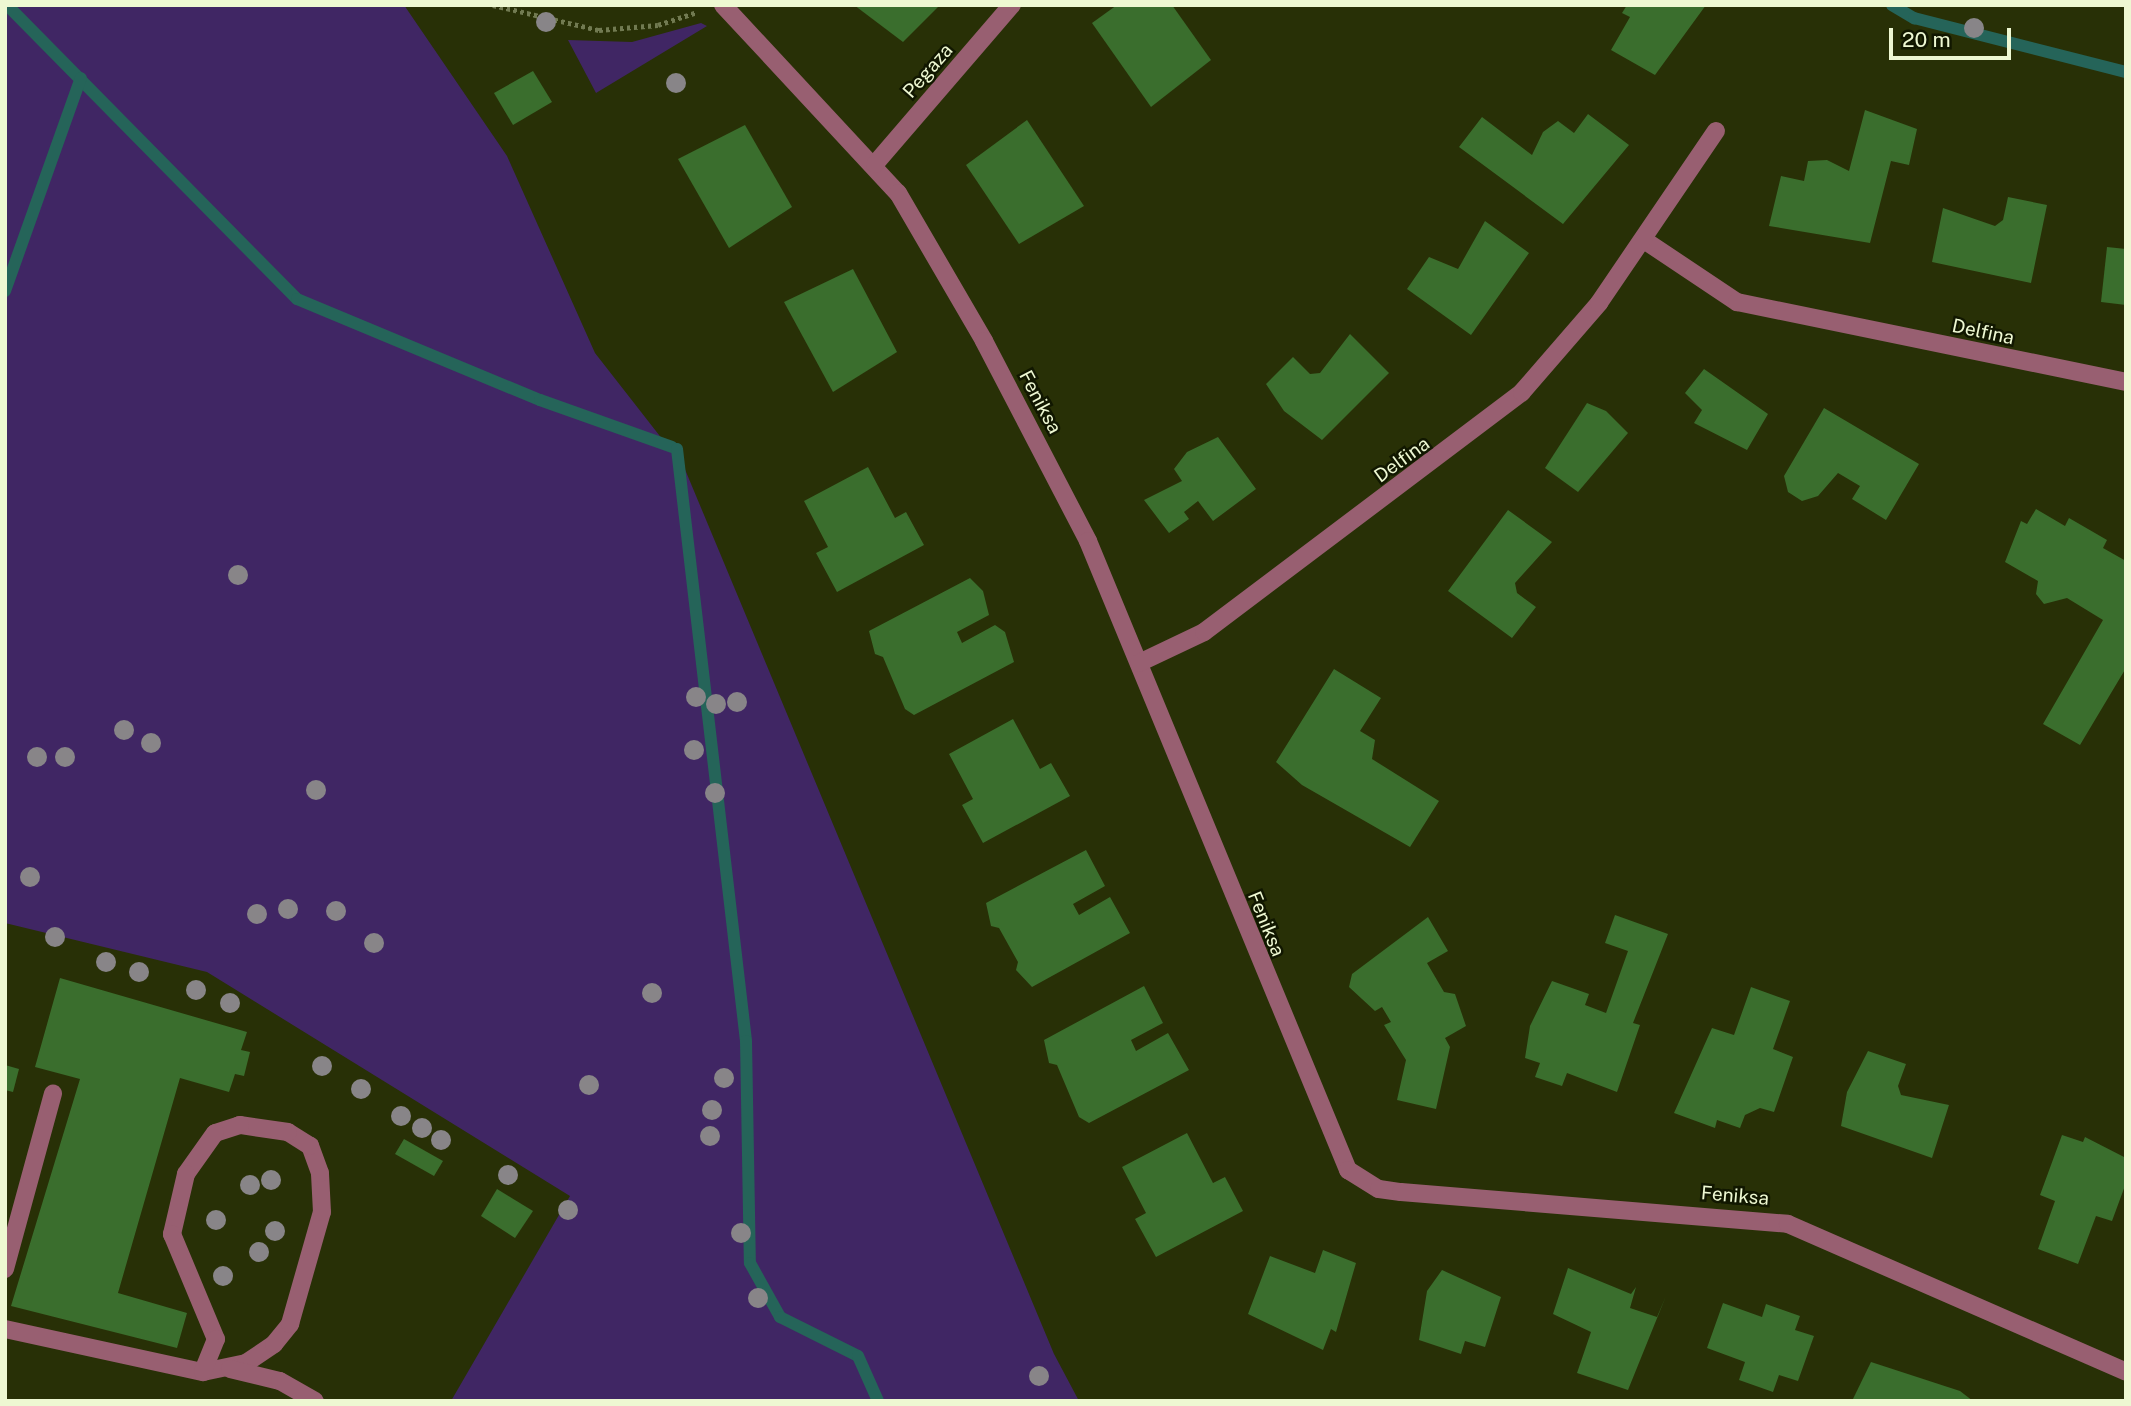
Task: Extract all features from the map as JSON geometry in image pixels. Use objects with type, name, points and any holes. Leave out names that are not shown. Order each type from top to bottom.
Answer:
[{"type":"street","name":"Pegaza","points":[[875,164],[1012,5]]},
{"type":"street","name":"Feniksa","points":[[714,7],[875,164],[1002,376],[1088,541],[1340,1158],[1356,1175],[1402,1192],[1788,1224],[2126,1372]]},
{"type":"street","name":"Delfina","points":[[1139,663],[1204,632],[1497,415],[1563,349],[1644,240],[1716,131]]},
{"type":"street","name":"Delfina","points":[[1644,240],[1737,302],[2126,382]]},
{"type":"street","points":[[5,1269],[53,1093]]},
{"type":"street","points":[[203,1372],[216,1339],[172,1234],[175,1205],[186,1174],[215,1133],[264,1125],[310,1146],[320,1173],[322,1212],[290,1324],[274,1345],[227,1369]]},
{"type":"street","points":[[5,1329],[203,1372],[227,1369],[280,1381],[315,1401]]},
{"type":"path","points":[[493,5],[599,30],[658,25],[714,7]]},
{"type":"shaded area","points":[[5,5],[404,5],[507,156],[595,353],[684,467],[1054,1354],[1079,1401],[451,1401],[570,1196],[207,972],[5,923]]},
{"type":"shaded area","points":[[701,23],[707,26],[596,93],[568,40],[632,42]]},
{"type":"building","points":[[854,5],[940,5],[903,42]]},
{"type":"building","points":[[1117,5],[1172,5],[1211,60],[1151,107],[1092,23]]},
{"type":"building","points":[[1627,5],[1706,5],[1655,75],[1611,50],[1630,17],[1622,13]]},
{"type":"building","points":[[533,71],[552,102],[513,125],[494,93]]},
{"type":"building","points":[[1865,110],[1917,129],[1909,165],[1891,161],[1870,243],[1769,226],[1781,176],[1804,181],[1808,161],[1827,160],[1849,171]]},
{"type":"building","points":[[1588,114],[1629,145],[1563,224],[1459,147],[1482,117],[1532,155],[1543,132],[1558,121],[1574,133]]},
{"type":"building","points":[[1027,120],[1084,206],[1019,244],[966,165]]},
{"type":"building","points":[[745,125],[792,207],[729,248],[678,159]]},
{"type":"building","points":[[2008,197],[2047,205],[2031,283],[1932,262],[1943,208],[1995,226],[2003,220]]},
{"type":"building","points":[[1485,221],[1529,253],[1471,335],[1407,289],[1429,257],[1458,269]]},
{"type":"building","points":[[2107,247],[2126,249],[2126,305],[2101,302]]},
{"type":"building","points":[[853,269],[897,352],[833,392],[784,302]]},
{"type":"building","points":[[1350,334],[1389,373],[1322,440],[1284,411],[1266,384],[1293,357],[1310,374],[1320,373]]},
{"type":"building","points":[[1704,369],[1768,414],[1747,450],[1694,423],[1702,410],[1685,393]]},
{"type":"building","points":[[1587,403],[1606,411],[1628,433],[1578,492],[1545,468]]},
{"type":"building","points":[[1824,408],[1919,464],[1886,520],[1852,499],[1860,486],[1838,473],[1818,496],[1802,501],[1788,492],[1784,476]]},
{"type":"building","points":[[1218,437],[1256,489],[1213,521],[1198,501],[1184,512],[1189,519],[1169,533],[1144,500],[1182,481],[1174,469],[1187,452]]},
{"type":"building","points":[[868,467],[895,518],[906,512],[924,545],[837,592],[816,553],[828,547],[804,501]]},
{"type":"building","points":[[2036,509],[2065,526],[2069,518],[2107,540],[2103,548],[2126,561],[2126,668],[2080,745],[2043,724],[2103,620],[2067,598],[2044,604],[2036,594],[2038,581],[2005,562],[2021,521],[2027,524]]},
{"type":"building","points":[[1508,510],[1552,542],[1515,583],[1517,593],[1536,607],[1512,638],[1448,591]]},
{"type":"building","points":[[970,578],[983,591],[989,615],[957,632],[962,643],[995,625],[1005,632],[1014,662],[914,715],[905,709],[883,657],[875,654],[869,631]]},
{"type":"building","points":[[1334,669],[1381,698],[1360,731],[1375,740],[1372,759],[1439,801],[1410,847],[1302,785],[1276,762]]},
{"type":"building","points":[[1013,719],[1040,769],[1051,763],[1070,796],[983,843],[962,805],[973,799],[949,754]]},
{"type":"building","points":[[1086,850],[1105,886],[1073,904],[1079,915],[1110,897],[1130,933],[1032,987],[1016,970],[1018,962],[999,928],[991,926],[986,903]]},
{"type":"building","points":[[1615,915],[1668,934],[1633,1023],[1640,1025],[1617,1092],[1567,1073],[1562,1086],[1535,1077],[1540,1063],[1525,1058],[1530,1026],[1552,981],[1589,994],[1585,1005],[1606,1013],[1628,951],[1605,943]]},
{"type":"building","points":[[1428,917],[1448,951],[1427,963],[1444,992],[1455,994],[1466,1026],[1445,1038],[1450,1047],[1436,1109],[1397,1100],[1406,1060],[1384,1025],[1391,1022],[1382,1007],[1375,1011],[1349,987],[1352,974]]},
{"type":"building","points":[[60,978],[247,1032],[241,1050],[250,1052],[244,1076],[235,1074],[229,1092],[180,1078],[118,1293],[187,1313],[177,1348],[11,1306],[80,1079],[35,1067]]},
{"type":"building","points":[[1144,986],[1163,1023],[1131,1040],[1136,1051],[1168,1033],[1189,1070],[1089,1123],[1079,1117],[1057,1065],[1049,1063],[1044,1040]]},
{"type":"building","points":[[1751,987],[1790,1001],[1773,1049],[1793,1057],[1774,1112],[1760,1108],[1745,1115],[1740,1128],[1717,1120],[1715,1128],[1674,1113],[1712,1028],[1734,1035]]},
{"type":"building","points":[[1868,1051],[1906,1064],[1898,1086],[1901,1095],[1949,1105],[1932,1158],[1841,1126],[1847,1092]]},
{"type":"building","points":[[5,1065],[19,1069],[13,1092],[5,1090]]},
{"type":"building","points":[[1187,1133],[1213,1183],[1225,1177],[1243,1211],[1156,1257],[1135,1219],[1146,1213],[1122,1167]]},
{"type":"building","points":[[2062,1135],[2083,1142],[2085,1137],[2126,1158],[2126,1183],[2112,1221],[2096,1216],[2078,1264],[2038,1249],[2055,1201],[2040,1195]]},
{"type":"building","points":[[404,1139],[443,1161],[434,1176],[395,1154]]},
{"type":"building","points":[[497,1189],[533,1211],[515,1238],[481,1216]]},
{"type":"building","points":[[1323,1250],[1356,1263],[1336,1332],[1331,1329],[1323,1350],[1248,1314],[1270,1256],[1315,1273]]},
{"type":"building","points":[[1568,1268],[1631,1294],[1636,1287],[1630,1308],[1657,1317],[1666,1296],[1628,1390],[1577,1373],[1591,1332],[1553,1314]]},
{"type":"building","points":[[1442,1270],[1501,1297],[1485,1347],[1465,1341],[1461,1354],[1419,1340],[1427,1291]]},
{"type":"building","points":[[1723,1303],[1762,1317],[1766,1304],[1800,1316],[1795,1330],[1814,1336],[1798,1381],[1779,1375],[1773,1392],[1739,1380],[1745,1362],[1707,1348]]},
{"type":"building","points":[[1871,1362],[1960,1391],[1973,1401],[1852,1401]]},
{"type":"waterway","points":[[7,5],[297,299],[540,400],[672,447]]},
{"type":"waterway","points":[[1892,5],[1914,18],[2126,72]]},
{"type":"waterway","points":[[5,291],[81,78]]},
{"type":"waterway","points":[[677,449],[746,1041],[750,1263],[780,1317],[858,1356],[878,1401]]}]
